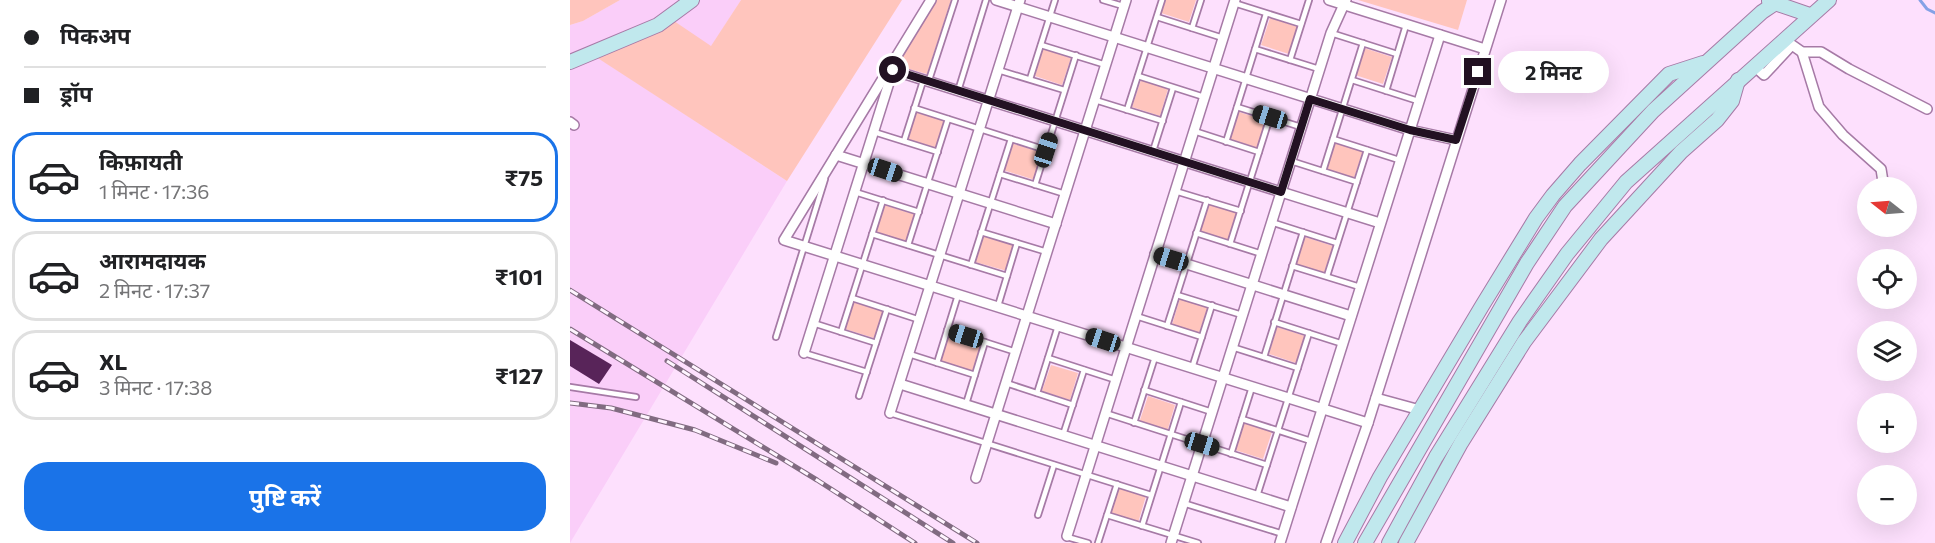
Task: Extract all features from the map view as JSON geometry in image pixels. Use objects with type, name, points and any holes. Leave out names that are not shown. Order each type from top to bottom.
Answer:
[{"type":"street","points":[[570,63],[658,25],[692,0]]},
{"type":"street","points":[[931,0],[891,70],[784,240],[1368,423]]},
{"type":"street","points":[[996,0],[1019,4],[1050,17],[1410,130],[1456,140]]},
{"type":"street","points":[[1329,0],[1345,3],[1485,49]]},
{"type":"street","points":[[1326,543],[1368,423],[1501,0]]},
{"type":"street","points":[[1389,543],[1436,457],[1520,321],[1567,254],[1626,182],[1829,0]]},
{"type":"street","points":[[1365,543],[1527,263],[1565,206],[1653,111],[1774,1],[1810,15]]},
{"type":"street","points":[[1066,536],[1234,2]]},
{"type":"street","points":[[976,478],[1125,3]]},
{"type":"street","points":[[1172,539],[1319,69],[1331,33],[1345,3]]},
{"type":"street","points":[[890,413],[1019,4]]},
{"type":"street","points":[[1281,539],[1440,35]]},
{"type":"street","points":[[1754,66],[1764,75],[1792,45],[1802,52],[1819,107],[1843,135],[1881,169],[1882,177]]},
{"type":"street","points":[[1802,52],[1821,51],[1849,69],[1927,109]]},
{"type":"street","points":[[1345,543],[1380,477],[1420,410],[1536,219],[1553,195],[1669,74],[1707,62]]},
{"type":"street","points":[[891,70],[1380,223]]},
{"type":"street","points":[[804,353],[874,132],[891,70]]},
{"type":"street","points":[[1406,543],[1461,443],[1524,342],[1601,240],[1681,152],[1716,120],[1732,101],[1738,80]]},
{"type":"street","points":[[836,155],[1056,224]]},
{"type":"street","points":[[1155,254],[1351,316]]},
{"type":"street","points":[[900,384],[1291,507]]},
{"type":"street","points":[[1376,398],[1420,410]]},
{"type":"lane","points":[[904,141],[914,108],[955,0]]},
{"type":"lane","points":[[958,91],[986,0]]},
{"type":"lane","points":[[1030,80],[1055,0]]},
{"type":"lane","points":[[1103,0],[1125,3]]},
{"type":"lane","points":[[1127,110],[1162,0]]},
{"type":"lane","points":[[1192,28],[1201,0]]},
{"type":"lane","points":[[1290,60],[1309,0]]},
{"type":"lane","points":[[1234,2],[1301,24]]},
{"type":"lane","points":[[1226,141],[1266,14]]},
{"type":"lane","points":[[1156,17],[1223,38]]},
{"type":"lane","points":[[1386,91],[1407,25]]},
{"type":"lane","points":[[1331,33],[1397,54]]},
{"type":"lane","points":[[1323,171],[1363,44]]},
{"type":"lane","points":[[1041,45],[1106,65]]},
{"type":"lane","points":[[1255,49],[1319,69]]},
{"type":"lane","points":[[1035,185],[1076,55]]},
{"type":"lane","points":[[998,70],[1064,90]]},
{"type":"lane","points":[[1138,76],[1204,97]]},
{"type":"lane","points":[[1352,80],[1419,101]]},
{"type":"lane","points":[[1153,152],[1173,87]]},
{"type":"lane","points":[[1095,100],[1163,121]]},
{"type":"lane","points":[[1237,107],[1301,127]]},
{"type":"lane","points":[[914,108],[1046,150]]},
{"type":"lane","points":[[1230,244],[1270,117]]},
{"type":"lane","points":[[908,245],[948,119]]},
{"type":"lane","points":[[1194,131],[1259,152]]},
{"type":"lane","points":[[874,132],[938,152]]},
{"type":"lane","points":[[971,265],[1011,139]]},
{"type":"lane","points":[[1333,139],[1400,160]]},
{"type":"lane","points":[[1327,276],[1367,150]]},
{"type":"lane","points":[[1291,161],[1357,182]]},
{"type":"lane","points":[[776,337],[828,168]]},
{"type":"lane","points":[[1000,174],[1065,194]]},
{"type":"lane","points":[[1175,191],[1240,211]]},
{"type":"lane","points":[[855,192],[919,212]]},
{"type":"lane","points":[[841,332],[883,200]]},
{"type":"lane","points":[[1167,326],[1207,200]]},
{"type":"lane","points":[[1271,222],[1337,243]]},
{"type":"lane","points":[[981,232],[1047,252]]},
{"type":"lane","points":[[1264,357],[1303,232]]},
{"type":"lane","points":[[1196,233],[1262,254]]},
{"type":"lane","points":[[872,234],[1007,276]]},
{"type":"lane","points":[[997,307],[1017,243]]},
{"type":"lane","points":[[1292,266],[1360,287]]},
{"type":"lane","points":[[937,363],[958,295]]},
{"type":"lane","points":[[1177,295],[1242,315]]},
{"type":"lane","points":[[852,298],[920,320]]},
{"type":"lane","points":[[1192,368],[1212,305]]},
{"type":"lane","points":[[860,396],[887,309]]},
{"type":"lane","points":[[1136,316],[1202,337]]},
{"type":"lane","points":[[1274,322],[1342,344]]},
{"type":"lane","points":[[813,323],[876,343]]},
{"type":"lane","points":[[1036,393],[1058,326]]},
{"type":"lane","points":[[947,330],[1016,352]]},
{"type":"lane","points":[[1257,496],[1309,333]]},
{"type":"lane","points":[[966,404],[985,342]]},
{"type":"lane","points":[[1232,347],[1298,368]]},
{"type":"lane","points":[[804,353],[867,372]]},
{"type":"lane","points":[[909,354],[975,375]]},
{"type":"lane","points":[[1134,423],[1155,357]]},
{"type":"lane","points":[[1048,358],[1116,380]]},
{"type":"lane","points":[[1063,435],[1084,370]]},
{"type":"lane","points":[[1006,383],[1073,405]]},
{"type":"lane","points":[[570,387],[636,398]]},
{"type":"lane","points":[[1231,453],[1252,387]]},
{"type":"lane","points":[[1144,390],[1212,412]]},
{"type":"lane","points":[[1142,526],[1181,402]]},
{"type":"lane","points":[[890,413],[1151,495]]},
{"type":"lane","points":[[1105,414],[1267,465]]},
{"type":"lane","points":[[1242,419],[1312,441]]},
{"type":"lane","points":[[1038,515],[1054,465]]},
{"type":"lane","points":[[1098,543],[1117,484]]},
{"type":"lane","points":[[1183,503],[1281,539]]},
{"type":"lane","points":[[1107,515],[1142,526],[1172,539],[1198,543]]},
{"type":"lane","points":[[1066,536],[1088,543]]},
{"type":"shaded area","points":[[570,0],[620,0],[583,21],[570,25]]},
{"type":"shaded area","points":[[620,0],[741,0],[711,47],[594,55],[787,181],[570,543],[570,25],[583,21]]},
{"type":"shaded area","points":[[741,0],[902,0],[787,181],[593,55],[674,21],[711,46]]},
{"type":"shaded area","points":[[935,0],[951,0],[927,74],[895,65]]},
{"type":"shaded area","points":[[1166,0],[1196,0],[1189,22],[1161,13]]},
{"type":"shaded area","points":[[1358,0],[1467,0],[1458,30]]},
{"type":"shaded area","points":[[1270,18],[1298,27],[1289,54],[1261,45]]},
{"type":"shaded area","points":[[1364,48],[1392,57],[1383,84],[1355,75]]},
{"type":"shaded area","points":[[1043,49],[1071,58],[1062,85],[1035,76]]},
{"type":"shaded area","points":[[1141,80],[1168,89],[1160,116],[1132,107]]},
{"type":"shaded area","points":[[914,112],[946,121],[938,148],[906,139]]},
{"type":"shaded area","points":[[1239,112],[1267,121],[1258,148],[1230,139]]},
{"type":"shaded area","points":[[1335,142],[1363,151],[1354,178],[1326,169]]},
{"type":"shaded area","points":[[1011,143],[1043,153],[1035,180],[1003,170]]},
{"type":"shaded area","points":[[1209,204],[1237,213],[1228,240],[1200,231]]},
{"type":"shaded area","points":[[884,205],[916,215],[908,242],[876,232]]},
{"type":"shaded area","points":[[983,235],[1015,245],[1007,271],[975,262]]},
{"type":"shaded area","points":[[1305,237],[1333,246],[1324,273],[1296,264]]},
{"type":"shaded area","points":[[1180,298],[1208,306],[1199,333],[1172,325]]},
{"type":"shaded area","points":[[853,302],[885,312],[877,339],[845,329]]},
{"type":"shaded area","points":[[1277,327],[1305,336],[1296,363],[1269,354]]},
{"type":"shaded area","points":[[949,335],[981,344],[973,371],[941,361]]},
{"type":"shaded area","points":[[1051,365],[1078,373],[1070,400],[1042,391]]},
{"type":"shaded area","points":[[1148,396],[1175,405],[1167,432],[1139,423]]},
{"type":"shaded area","points":[[1244,423],[1272,432],[1263,459],[1235,450]]},
{"type":"shaded area","points":[[1119,488],[1146,496],[1138,523],[1110,515]]},
{"type":"building","points":[[570,340],[612,365],[599,384],[570,366]]},
{"type":"waterway","points":[[1920,0],[1927,9],[1935,13]]},
{"type":"railway","points":[[570,290],[977,543]]},
{"type":"railway","points":[[570,329],[817,480],[915,543]]},
{"type":"railway","points":[[667,361],[953,543]]},
{"type":"railway","points":[[570,403],[611,408],[695,430],[776,463]]},
{"type":"route","points":[[893,70],[1281,192],[1310,99],[1410,130],[1456,140],[1478,72]]}]
